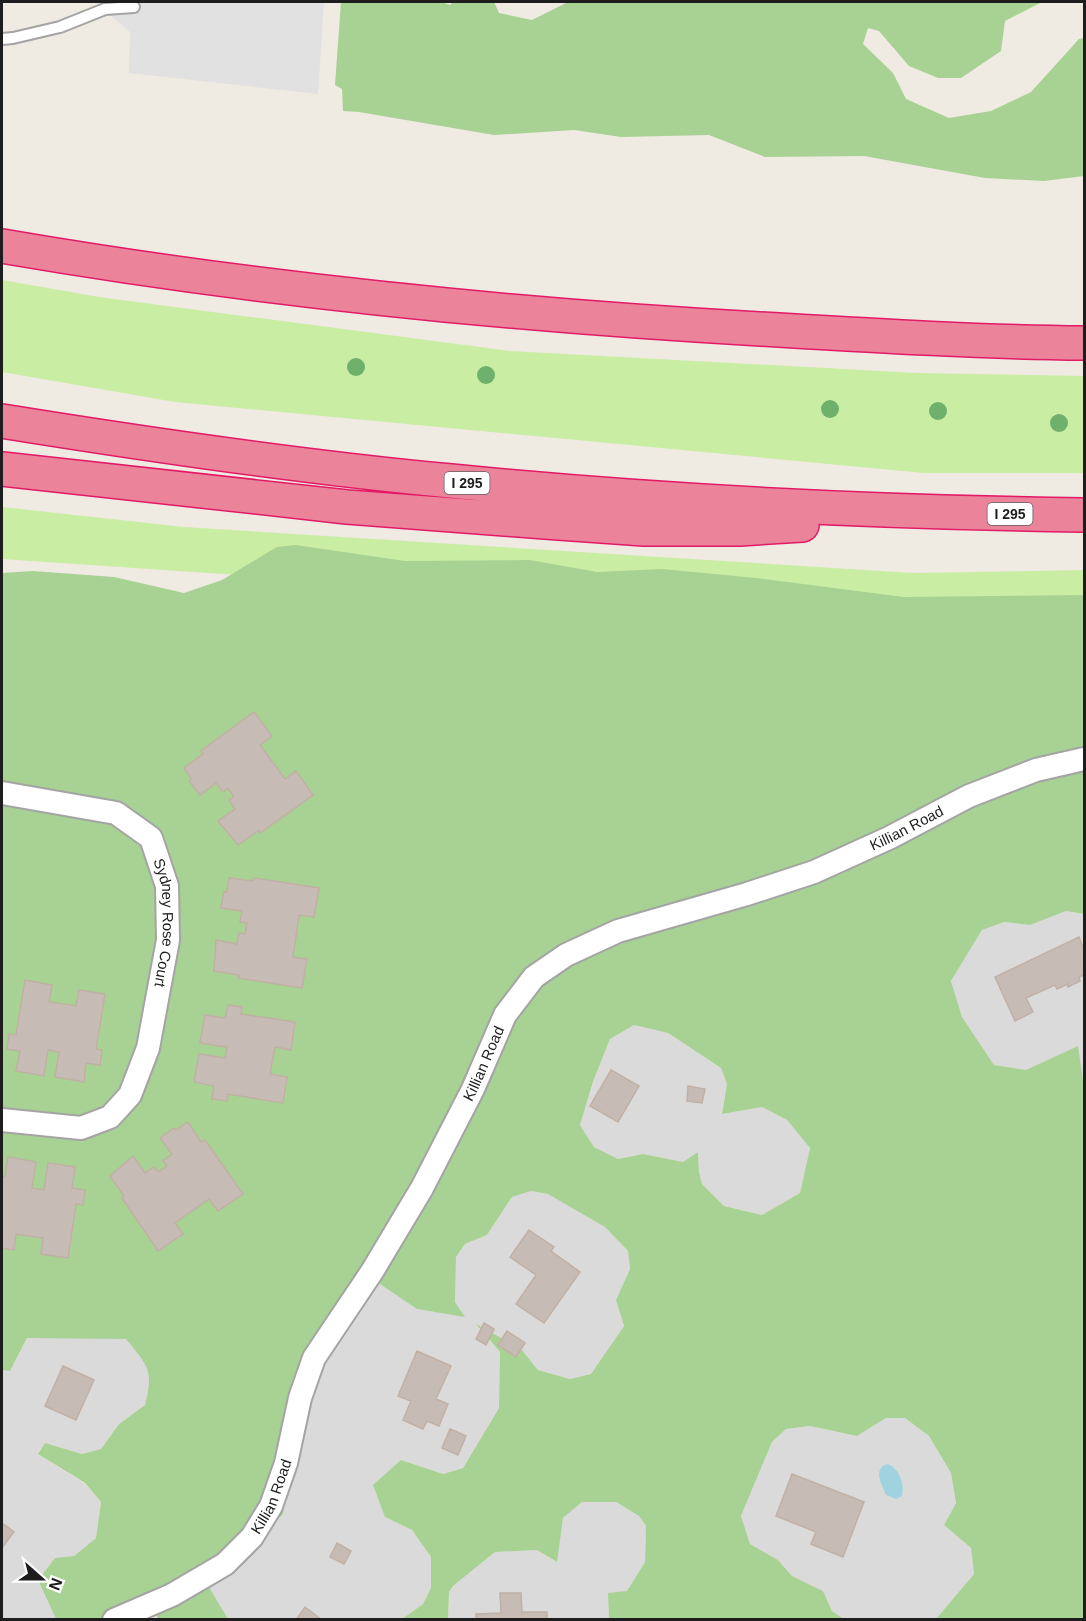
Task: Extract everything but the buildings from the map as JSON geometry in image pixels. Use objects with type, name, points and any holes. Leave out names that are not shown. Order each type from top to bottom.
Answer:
[{"type":"highway","points":[[2,233],[60,255]]},
{"type":"highway","points":[[2,246],[301,288],[591,319],[880,336],[1084,343]]},
{"type":"highway","name":"I 295","points":[[2,421],[248,458],[452,482],[740,504],[1084,515]]},
{"type":"highway","points":[[2,469],[347,507],[644,529],[740,529],[836,523],[935,512]]},
{"type":"street","name":"Killian Road","points":[[114,1620],[172,1595],[225,1564],[252,1537],[271,1506],[286,1463],[300,1398],[314,1358],[373,1269],[422,1188],[473,1089],[505,1015],[534,977],[566,954],[618,931],[814,872],[889,838],[969,796],[1036,770],[1084,759]]},
{"type":"street","name":"Sydney Rose Court","points":[[2,793],[116,813],[151,838],[167,886],[168,940],[148,1048],[130,1095],[110,1117],[81,1128],[2,1120]]},
{"type":"lane","points":[[2,39],[60,27],[105,9],[134,7],[117,2]]},
{"type":"shaded area","points":[[95,2],[324,2],[318,94],[129,73],[130,32]]},
{"type":"shaded area","points":[[1066,911],[1084,914],[1084,1087],[1077,1047],[1026,1071],[994,1065],[962,1017],[951,981],[982,930],[1004,922],[1030,925]]},
{"type":"shaded area","points":[[634,1025],[668,1033],[721,1068],[727,1084],[722,1114],[762,1107],[787,1120],[810,1148],[800,1193],[763,1215],[724,1206],[702,1184],[698,1152],[683,1162],[643,1154],[618,1159],[594,1147],[580,1125],[593,1083],[610,1039]]},
{"type":"shaded area","points":[[531,1191],[549,1194],[605,1227],[628,1251],[630,1269],[616,1300],[624,1326],[591,1374],[570,1379],[538,1370],[521,1349],[477,1325],[500,1352],[499,1408],[463,1468],[443,1474],[401,1460],[385,1517],[412,1530],[431,1557],[431,1588],[423,1604],[402,1619],[228,1619],[206,1582],[289,1462],[313,1371],[374,1279],[417,1309],[464,1316],[455,1302],[456,1257],[465,1244],[487,1235],[512,1197]]},
{"type":"shaded area","points":[[31,1331],[124,1336],[145,1362],[151,1382],[145,1405],[119,1424],[101,1449],[82,1454],[45,1443],[38,1454],[85,1484],[101,1502],[96,1538],[74,1556],[55,1558],[38,1580],[56,1619],[2,1620],[2,1370],[10,1371]]},
{"type":"shaded area","points":[[886,1418],[905,1418],[929,1436],[951,1473],[956,1503],[944,1525],[971,1548],[974,1574],[936,1619],[844,1619],[832,1611],[823,1591],[792,1576],[778,1560],[750,1544],[741,1516],[772,1442],[786,1429],[810,1426],[857,1436]]},
{"type":"shaded area","points":[[582,1502],[616,1502],[639,1516],[646,1526],[645,1562],[627,1592],[608,1593],[609,1619],[448,1620],[449,1592],[453,1586],[495,1552],[537,1550],[556,1562],[563,1518]]},
{"type":"green space","points":[[341,2],[441,2],[450,5],[453,2],[494,2],[499,13],[532,20],[568,2],[1042,2],[1005,21],[1001,51],[961,78],[938,78],[909,66],[879,31],[868,28],[863,44],[893,73],[906,99],[949,118],[991,111],[1031,92],[1079,39],[1084,38],[1084,176],[1044,181],[985,178],[864,156],[765,157],[709,135],[621,137],[574,130],[494,135],[343,111],[342,89],[335,85]]},
{"type":"green space","points":[[2,280],[99,297],[510,351],[917,373],[1084,376],[1084,473],[924,473],[175,402],[2,372]]},
{"type":"green space","points":[[2,507],[184,527],[913,573],[1084,570],[1084,625],[964,624],[2,559]]},
{"type":"green space","points":[[296,545],[405,561],[530,560],[597,572],[662,569],[756,578],[904,597],[1084,595],[1084,914],[1066,911],[1030,925],[1004,922],[982,930],[951,981],[962,1017],[994,1065],[1026,1070],[1078,1046],[1084,1087],[1084,1619],[936,1619],[974,1574],[971,1548],[944,1525],[956,1503],[951,1473],[929,1436],[905,1418],[886,1418],[857,1436],[810,1426],[786,1429],[772,1442],[741,1516],[750,1544],[778,1560],[792,1576],[823,1591],[832,1611],[844,1619],[609,1619],[608,1593],[627,1591],[645,1562],[646,1526],[639,1516],[616,1502],[582,1502],[563,1518],[557,1562],[537,1550],[495,1552],[453,1586],[449,1592],[448,1619],[402,1619],[423,1604],[431,1588],[431,1557],[412,1530],[385,1517],[373,1485],[401,1460],[443,1474],[463,1468],[499,1408],[500,1352],[476,1324],[521,1349],[538,1370],[570,1379],[591,1374],[624,1326],[616,1300],[630,1269],[628,1251],[605,1227],[548,1194],[531,1191],[512,1197],[487,1235],[465,1244],[456,1257],[455,1302],[465,1317],[417,1309],[374,1280],[322,1352],[289,1462],[283,1514],[237,1559],[206,1582],[228,1619],[158,1619],[153,1608],[124,1619],[56,1619],[38,1580],[55,1558],[74,1556],[96,1538],[101,1502],[85,1483],[38,1454],[45,1443],[82,1454],[101,1449],[119,1424],[145,1405],[149,1376],[140,1356],[126,1339],[27,1338],[10,1371],[2,1370],[2,573],[33,571],[114,577],[184,593],[222,580],[277,547]],"holes":[[[634,1025],[668,1033],[721,1068],[727,1084],[722,1114],[762,1107],[787,1120],[810,1148],[800,1193],[762,1215],[724,1206],[702,1184],[698,1152],[683,1162],[643,1154],[618,1159],[594,1147],[580,1125],[593,1082],[610,1039]]]},
{"type":"water","points":[[887,1464],[895,1469],[902,1482],[902,1496],[896,1499],[886,1495],[879,1478],[880,1470]]}]
